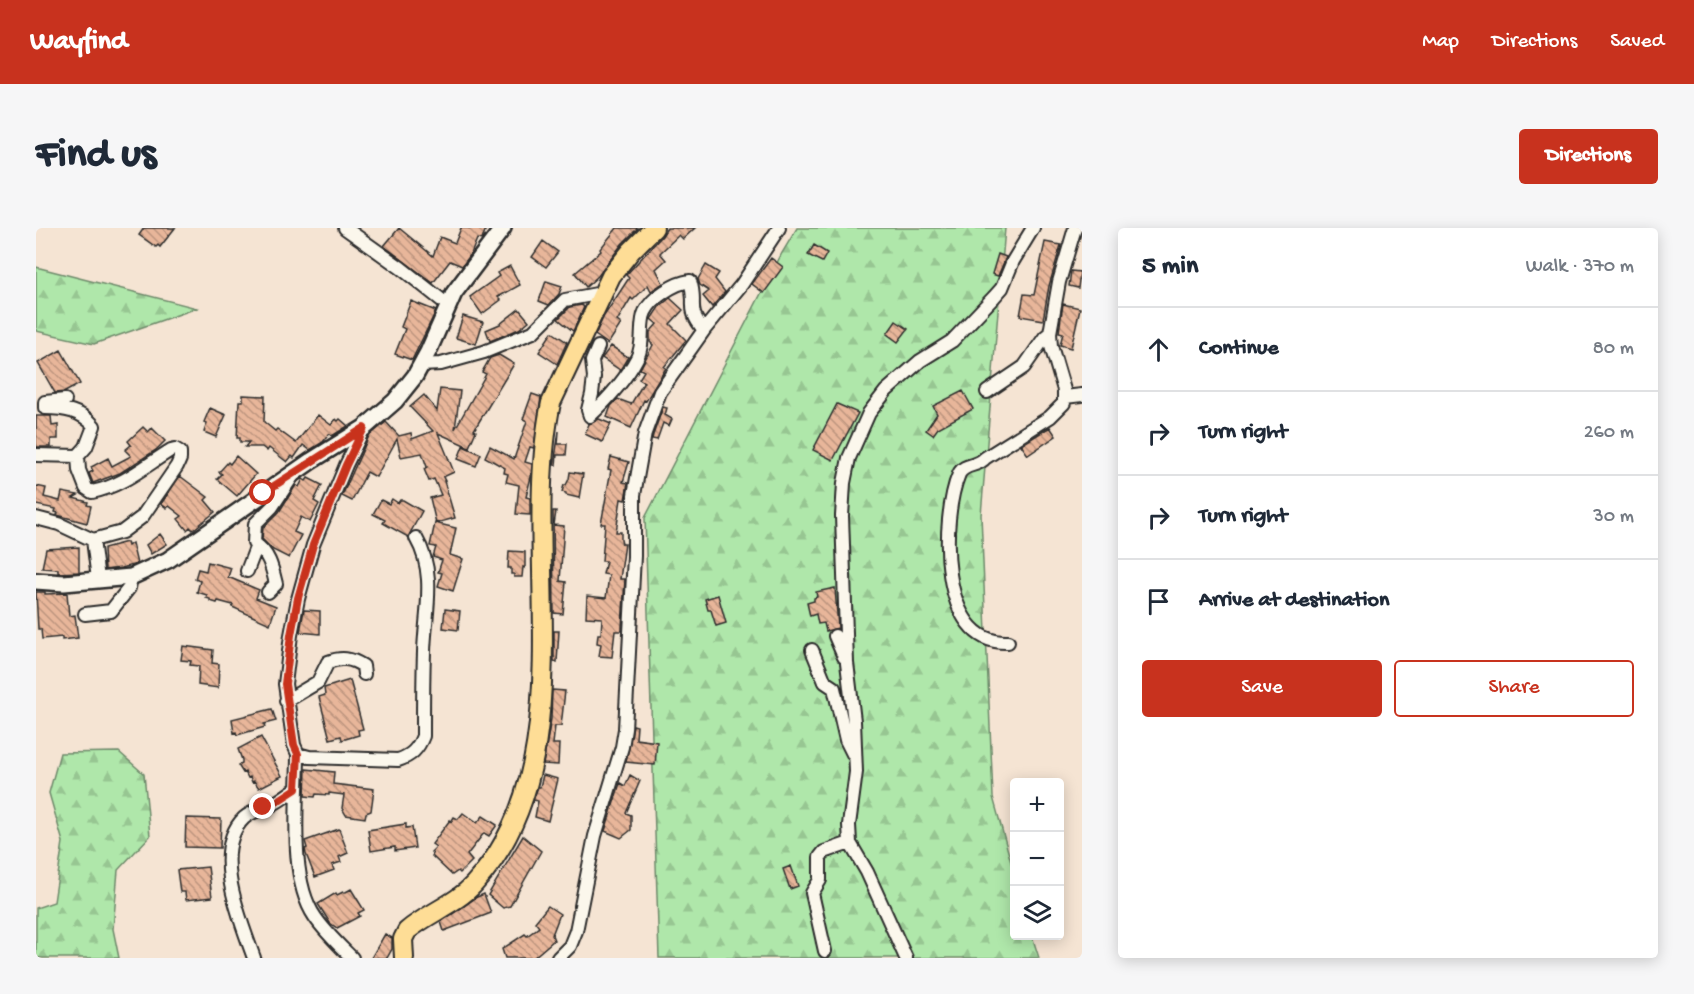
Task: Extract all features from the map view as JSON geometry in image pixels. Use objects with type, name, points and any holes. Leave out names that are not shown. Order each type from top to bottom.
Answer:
[{"type":"main road","points":[[404,958],[403,939],[407,931],[473,886],[507,836],[525,798],[539,729],[542,657],[541,489],[548,420],[557,389],[602,292],[611,276],[631,251],[654,228]]},
{"type":"street","points":[[345,228],[449,306]]},
{"type":"street","points":[[36,581],[64,583],[131,577],[168,560],[296,471],[364,428],[406,390],[421,365],[460,285],[503,228]]},
{"type":"street","points":[[558,958],[570,946],[576,931],[596,836],[622,747],[625,729],[634,556],[634,495],[645,433],[660,392],[704,330],[742,284],[779,228]]},
{"type":"street","points":[[906,958],[867,872],[850,843],[849,825],[856,772],[854,722],[848,667],[842,516],[844,483],[849,458],[870,413],[886,391],[920,361],[952,341],[994,297],[1002,288],[1013,261],[1033,228]]},
{"type":"street","points":[[1008,642],[980,634],[971,627],[959,608],[948,565],[949,519],[953,493],[960,472],[965,466],[982,462],[1062,407],[1065,397],[1050,333],[1059,282],[1076,228]]},
{"type":"street","points":[[598,347],[592,361],[594,377],[588,410],[590,416],[626,376],[639,355],[644,312],[662,294],[679,283],[690,281],[694,293],[692,306],[694,319],[704,330]]},
{"type":"street","points":[[421,365],[441,364],[484,352],[533,332],[565,300],[602,292]]},
{"type":"street","points":[[987,392],[1024,367],[1050,333]]},
{"type":"street","points":[[1065,397],[1082,395]]},
{"type":"street","points":[[36,518],[59,524],[93,540],[122,532],[142,517],[180,459],[180,452],[175,449],[171,450],[148,463],[128,480],[92,492],[86,488],[79,470],[78,456],[86,447],[94,426],[87,417],[71,411],[45,408],[45,402],[66,400]]},
{"type":"street","points":[[352,958],[315,917],[304,895],[299,862],[296,789],[298,754],[286,701],[286,670],[296,608],[313,545],[364,428]]},
{"type":"street","points":[[36,455],[78,456]]},
{"type":"street","points":[[268,592],[276,584],[272,565],[263,549],[254,543],[255,524],[272,507],[296,471]]},
{"type":"street","points":[[298,754],[309,757],[398,760],[409,756],[420,743],[423,736],[428,572],[424,554],[416,538]]},
{"type":"street","points":[[93,540],[99,579]]},
{"type":"street","points":[[247,571],[257,545]]},
{"type":"street","points":[[86,614],[111,611],[129,588],[131,577]]},
{"type":"street","points":[[835,636],[848,667]]},
{"type":"street","points":[[812,650],[825,682],[834,688],[846,740],[854,755],[856,772]]},
{"type":"street","points":[[286,701],[318,682],[328,662],[339,658],[355,661],[363,666],[364,674]]},
{"type":"street","points":[[254,958],[234,898],[228,851],[235,830],[245,817],[273,804],[296,789]]},
{"type":"street","points":[[825,951],[812,893],[820,880],[820,856],[824,852],[850,843]]},
{"type":"green space","points":[[797,228],[1005,228],[981,515],[993,797],[1010,859],[1010,940],[1033,940],[1039,958],[659,958],[645,518]]},
{"type":"green space","points":[[36,267],[197,308],[94,344],[36,331]]},
{"type":"green space","points":[[119,752],[144,774],[150,836],[118,870],[113,929],[119,958],[36,958],[36,908],[54,902],[63,842],[49,793],[60,753]]},
{"type":"building","points":[[144,228],[175,228],[160,247],[158,245],[156,247],[139,235]]},
{"type":"building","points":[[399,228],[433,256],[440,237],[455,243],[461,228],[486,228],[482,240],[477,239],[471,254],[462,266],[450,261],[433,283],[384,246]]},
{"type":"building","points":[[617,228],[638,228],[586,287],[575,273],[601,251],[600,249]]},
{"type":"building","points":[[667,228],[695,228],[683,239],[679,235],[660,253],[666,260],[656,269],[663,283],[651,291],[648,285],[633,300],[631,298],[617,321],[621,324],[608,344],[595,335],[604,316],[629,278],[626,275]]},
{"type":"building","points":[[543,241],[558,252],[546,267],[532,257]]},
{"type":"building","points":[[1045,242],[1061,245],[1049,286],[1043,320],[1020,316],[1024,294],[1034,295]]},
{"type":"building","points":[[814,245],[827,253],[822,262],[808,255]]},
{"type":"building","points":[[998,254],[1006,257],[998,276],[992,274]]},
{"type":"building","points":[[771,258],[783,267],[764,293],[752,284]]},
{"type":"building","points":[[706,265],[719,273],[715,279],[725,292],[712,307],[703,296],[709,291],[700,285],[698,279]]},
{"type":"building","points":[[510,266],[520,285],[498,297],[501,300],[482,314],[470,297],[499,276],[497,273]]},
{"type":"building","points":[[1071,271],[1080,272],[1078,288],[1069,286]]},
{"type":"building","points":[[546,281],[562,286],[559,294],[549,305],[539,301]]},
{"type":"building","points":[[670,298],[683,310],[670,324],[686,340],[664,367],[666,368],[646,401],[644,400],[631,428],[607,417],[611,406],[618,399],[631,404],[644,382],[639,379],[644,371],[640,369],[653,345],[650,342],[650,332],[657,324],[651,319],[659,307]]},
{"type":"building","points":[[411,301],[436,311],[412,360],[395,354],[405,329],[401,327]]},
{"type":"building","points":[[1063,304],[1080,308],[1071,348],[1060,345],[1063,333],[1059,332]]},
{"type":"building","points":[[582,305],[584,307],[573,331],[558,319],[570,307]]},
{"type":"building","points":[[519,309],[529,321],[519,329],[490,341],[486,330],[500,324]]},
{"type":"building","points":[[463,316],[483,322],[476,344],[456,338]]},
{"type":"building","points":[[896,321],[908,329],[898,342],[887,334]]},
{"type":"building","points":[[552,332],[567,342],[557,364],[539,352]]},
{"type":"building","points":[[611,346],[628,357],[620,370],[602,358]]},
{"type":"building","points":[[61,350],[80,384],[65,392],[55,393],[38,363]]},
{"type":"building","points":[[499,355],[514,364],[474,430],[476,431],[469,447],[438,433],[454,472],[443,477],[455,518],[436,523],[430,498],[441,495],[434,479],[429,481],[424,469],[427,467],[422,453],[401,457],[397,439],[376,477],[367,472],[352,501],[342,496],[369,436],[386,422],[399,436],[411,433],[412,439],[433,431],[410,407],[424,395],[437,411],[440,389],[460,391],[455,429],[486,374],[482,372],[490,358]]},
{"type":"building","points":[[963,391],[973,409],[938,428],[933,435],[926,430],[937,414],[933,406]]},
{"type":"building","points":[[532,394],[541,397],[534,448],[530,447],[525,462],[532,464],[526,497],[530,498],[530,515],[516,514],[519,485],[506,482],[508,474],[504,473],[505,468],[485,457],[490,446],[514,459],[527,421],[523,419]]},
{"type":"building","points":[[243,395],[265,396],[264,422],[296,443],[318,415],[331,425],[336,419],[338,421],[340,419],[348,426],[332,436],[329,434],[323,442],[310,450],[303,445],[294,458],[292,456],[287,462],[269,448],[267,451],[262,447],[245,447],[249,442],[240,442],[240,438],[237,438],[239,401],[243,401]]},
{"type":"building","points":[[837,404],[858,413],[833,460],[813,450]]},
{"type":"building","points":[[663,407],[667,408],[665,415],[672,419],[669,426],[663,423],[657,440],[652,439],[653,435]]},
{"type":"building","points":[[210,408],[226,415],[216,437],[204,432],[207,423],[204,422]]},
{"type":"building","points":[[36,416],[51,416],[52,426],[58,425],[58,439],[51,439],[51,447],[36,447]]},
{"type":"building","points":[[599,419],[611,424],[602,442],[585,434],[589,424]]},
{"type":"building","points":[[143,427],[148,432],[152,428],[165,441],[156,450],[120,473],[93,483],[89,473],[93,471],[91,467],[108,458],[112,466],[131,456],[125,450],[131,445],[128,441]]},
{"type":"building","points":[[1050,427],[1056,436],[1028,455],[1021,445]]},
{"type":"building","points":[[559,431],[558,444],[567,444],[566,455],[557,455],[556,465],[554,465]]},
{"type":"building","points":[[463,446],[481,454],[476,466],[458,459]]},
{"type":"building","points":[[236,456],[256,474],[237,496],[217,479],[222,474],[219,472]]},
{"type":"building","points":[[611,457],[629,462],[623,482],[628,483],[625,500],[621,499],[616,532],[621,532],[622,544],[625,544],[620,579],[625,579],[622,631],[615,631],[612,657],[599,656],[601,644],[597,643],[598,634],[601,634],[602,618],[586,617],[587,596],[606,598],[609,575],[603,574],[606,561],[602,561],[605,524],[601,524],[611,470],[608,469]]},
{"type":"building","points":[[570,472],[583,474],[579,498],[562,492]]},
{"type":"building","points":[[180,476],[208,497],[205,500],[215,512],[193,530],[190,527],[187,530],[178,519],[182,516],[169,506],[167,508],[161,504]]},
{"type":"building","points":[[308,478],[322,485],[314,501],[319,504],[310,522],[301,517],[294,532],[301,535],[289,558],[273,550],[262,539],[263,528],[279,512],[296,485],[299,487],[303,479],[306,481]]},
{"type":"building","points":[[36,486],[46,488],[44,497],[60,501],[62,492],[78,495],[73,498],[88,502],[87,505],[91,506],[87,523],[57,515],[56,509],[36,505]]},
{"type":"building","points":[[392,499],[398,503],[403,500],[422,511],[408,537],[383,523],[385,520],[373,514],[381,500],[389,504]]},
{"type":"building","points":[[553,511],[556,511],[554,525],[564,526],[560,581],[566,582],[563,614],[554,613]]},
{"type":"building","points":[[435,523],[456,528],[450,555],[463,559],[453,591],[438,586],[442,573],[438,572],[442,560],[433,557],[436,547],[430,546]]},
{"type":"building","points":[[160,534],[167,544],[151,554],[146,545]]},
{"type":"building","points":[[127,542],[128,546],[132,543],[137,564],[105,570],[104,548]]},
{"type":"building","points":[[79,547],[79,572],[58,573],[58,569],[42,568],[46,549]]},
{"type":"building","points":[[509,551],[525,552],[525,568],[523,567],[522,577],[514,577],[514,574],[511,574],[511,568],[508,568]]},
{"type":"building","points":[[208,562],[231,568],[228,577],[259,590],[256,598],[276,606],[270,624],[232,607],[233,605],[210,601],[206,598],[207,595],[197,592],[200,581],[195,579],[198,569],[206,571]]},
{"type":"building","points":[[835,588],[838,628],[826,631],[824,623],[818,624],[816,614],[810,616],[807,603],[814,601],[817,597],[816,592]]},
{"type":"building","points":[[36,592],[67,593],[69,616],[75,615],[78,638],[42,639],[41,629],[38,629]]},
{"type":"building","points":[[718,595],[726,623],[716,626],[705,599]]},
{"type":"building","points":[[445,609],[460,611],[458,630],[443,628]]},
{"type":"building","points":[[304,610],[320,611],[320,634],[300,632]]},
{"type":"building","points":[[554,631],[559,631],[557,662],[554,661]]},
{"type":"building","points":[[183,646],[213,650],[212,663],[219,664],[218,688],[198,685],[199,666],[190,665],[191,661],[181,660]]},
{"type":"building","points":[[350,680],[363,729],[358,730],[359,735],[342,740],[341,736],[330,739],[319,697],[325,695],[324,688]]},
{"type":"building","points":[[552,690],[565,691],[561,726],[555,726],[553,744],[559,744],[558,765],[543,764],[551,719]]},
{"type":"building","points":[[272,709],[276,721],[264,724],[265,727],[237,735],[236,732],[234,733],[232,719]]},
{"type":"building","points":[[633,725],[637,726],[636,739],[657,742],[655,765],[626,762]]},
{"type":"building","points":[[261,737],[282,776],[259,788],[238,765],[242,763],[242,760],[238,749]]},
{"type":"building","points":[[306,769],[334,772],[333,784],[374,789],[371,811],[366,813],[365,818],[346,815],[342,808],[344,795],[329,793],[329,795],[316,794],[315,797],[305,796]]},
{"type":"building","points":[[543,775],[558,779],[548,821],[535,817],[538,801],[533,800]]},
{"type":"building","points":[[630,775],[640,781],[626,813],[631,815],[631,830],[621,838],[605,831],[620,783],[625,786]]},
{"type":"building","points":[[463,813],[477,823],[483,816],[497,825],[489,836],[484,833],[467,855],[472,861],[460,873],[458,871],[452,875],[432,856],[431,852],[436,847],[432,844],[450,820],[451,822],[454,817],[458,819]]},
{"type":"building","points":[[186,818],[221,819],[220,848],[185,847]]},
{"type":"building","points":[[406,824],[406,828],[412,827],[415,848],[395,851],[395,847],[371,851],[368,830]]},
{"type":"building","points":[[339,829],[348,853],[339,857],[341,862],[332,865],[334,870],[315,877],[306,854],[305,841]]},
{"type":"building","points":[[523,836],[541,851],[510,906],[503,908],[488,895]]},
{"type":"building","points":[[791,866],[798,886],[790,889],[783,869]]},
{"type":"building","points":[[208,867],[212,897],[186,900],[185,892],[180,892],[177,870]]},
{"type":"building","points":[[351,889],[364,910],[358,913],[360,916],[337,928],[330,923],[318,904],[336,893],[337,895]]},
{"type":"building","points":[[484,894],[491,913],[444,931],[441,922]]},
{"type":"building","points":[[548,906],[560,914],[552,935],[554,940],[533,958],[505,958],[502,949],[539,927],[535,922]]},
{"type":"building","points":[[385,934],[392,938],[392,949],[387,958],[371,958]]},
{"type":"route","points":[[263,493],[364,428],[313,545],[298,598],[291,635],[285,684],[294,745],[298,754],[296,789],[273,804],[263,807]]}]
